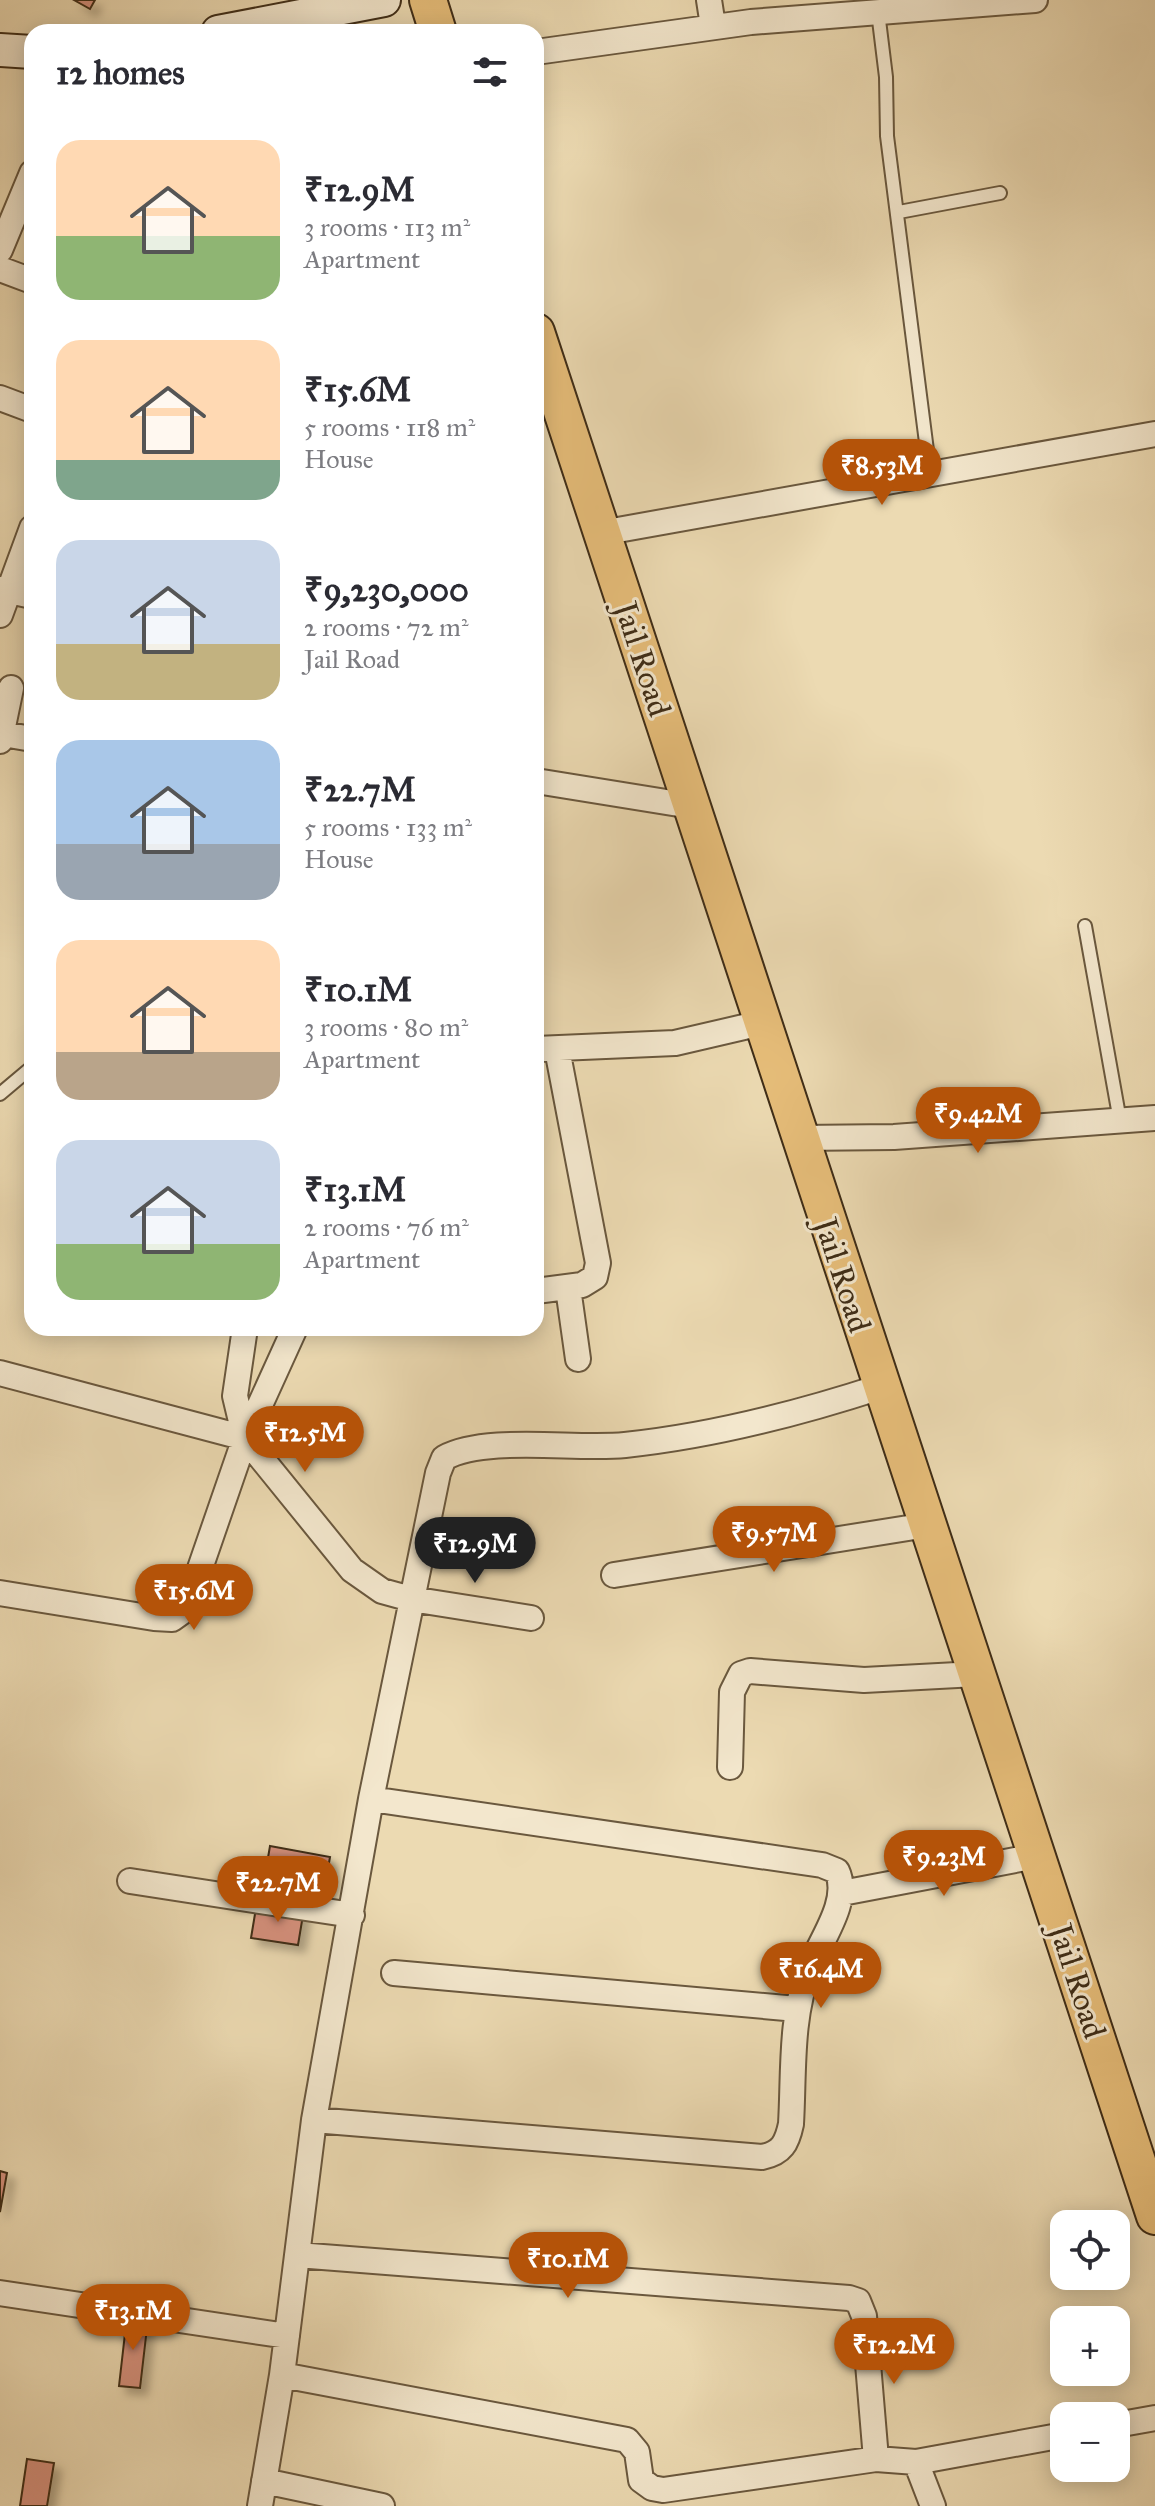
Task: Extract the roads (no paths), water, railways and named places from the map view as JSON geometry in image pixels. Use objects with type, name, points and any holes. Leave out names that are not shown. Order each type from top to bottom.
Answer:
[{"type":"main road","points":[[428,0],[436,24]]},
{"type":"main road","name":"Jail Road","points":[[544,357],[880,1387],[1155,2216]]},
{"type":"street","points":[[260,24],[384,0]]},
{"type":"street","points":[[709,0],[713,26]]},
{"type":"street","points":[[544,51],[713,26],[1035,0]]},
{"type":"street","points":[[0,50],[24,52]]},
{"type":"street","points":[[0,250],[24,204]]},
{"type":"street","points":[[0,269],[24,278]]},
{"type":"street","points":[[0,398],[24,407]]},
{"type":"street","points":[[601,533],[1155,434]]},
{"type":"street","points":[[0,615],[14,592],[24,556]]},
{"type":"street","points":[[14,688],[1,738],[24,739]]},
{"type":"street","points":[[544,782],[691,806]]},
{"type":"street","points":[[544,1290],[582,1285],[595,1277],[598,1263],[547,1049],[675,1043],[761,1023]]},
{"type":"street","points":[[799,1138],[894,1137],[1155,1118]]},
{"type":"street","points":[[568,1288],[578,1359]]},
{"type":"street","points":[[244,1336],[235,1396],[245,1438],[352,1570],[382,1591],[411,1599],[531,1618]]},
{"type":"street","points":[[0,1593],[172,1619],[186,1609],[245,1438],[291,1336]]},
{"type":"street","points":[[0,1373],[245,1438]]},
{"type":"street","points":[[260,2506],[282,2375],[314,2120],[371,1799],[411,1599],[438,1473],[444,1458],[457,1451],[474,1448],[622,1445],[690,1437],[816,1408],[880,1387]]},
{"type":"street","points":[[614,1575],[927,1525]]},
{"type":"street","points":[[730,1767],[732,1692],[741,1674],[750,1671],[864,1680],[976,1674]]},
{"type":"street","points":[[314,2120],[762,2157],[776,2155],[788,2141],[791,2124],[797,2009],[811,1963],[842,1893],[837,1871],[822,1865],[371,1799]]},
{"type":"street","points":[[842,1893],[1036,1856]]},
{"type":"street","points":[[130,1881],[352,1915]]},
{"type":"street","points":[[394,1973],[797,2009]]},
{"type":"street","points":[[297,2255],[858,2301],[864,2316],[876,2459]]},
{"type":"street","points":[[0,2293],[287,2336]]},
{"type":"street","points":[[282,2375],[627,2440],[637,2452],[641,2480],[652,2488],[663,2490],[876,2459],[916,2462],[1050,2438]]},
{"type":"street","points":[[1130,2422],[1155,2418]]},
{"type":"street","points":[[916,2462],[933,2506]]},
{"type":"street","points":[[264,2481],[382,2506]]},
{"type":"lane","points":[[878,12],[886,77],[886,127],[930,474]]},
{"type":"lane","points":[[899,212],[1000,193]]},
{"type":"lane","points":[[1085,926],[1120,1121]]},
{"type":"lane","points":[[0,1094],[24,1074]]}]
